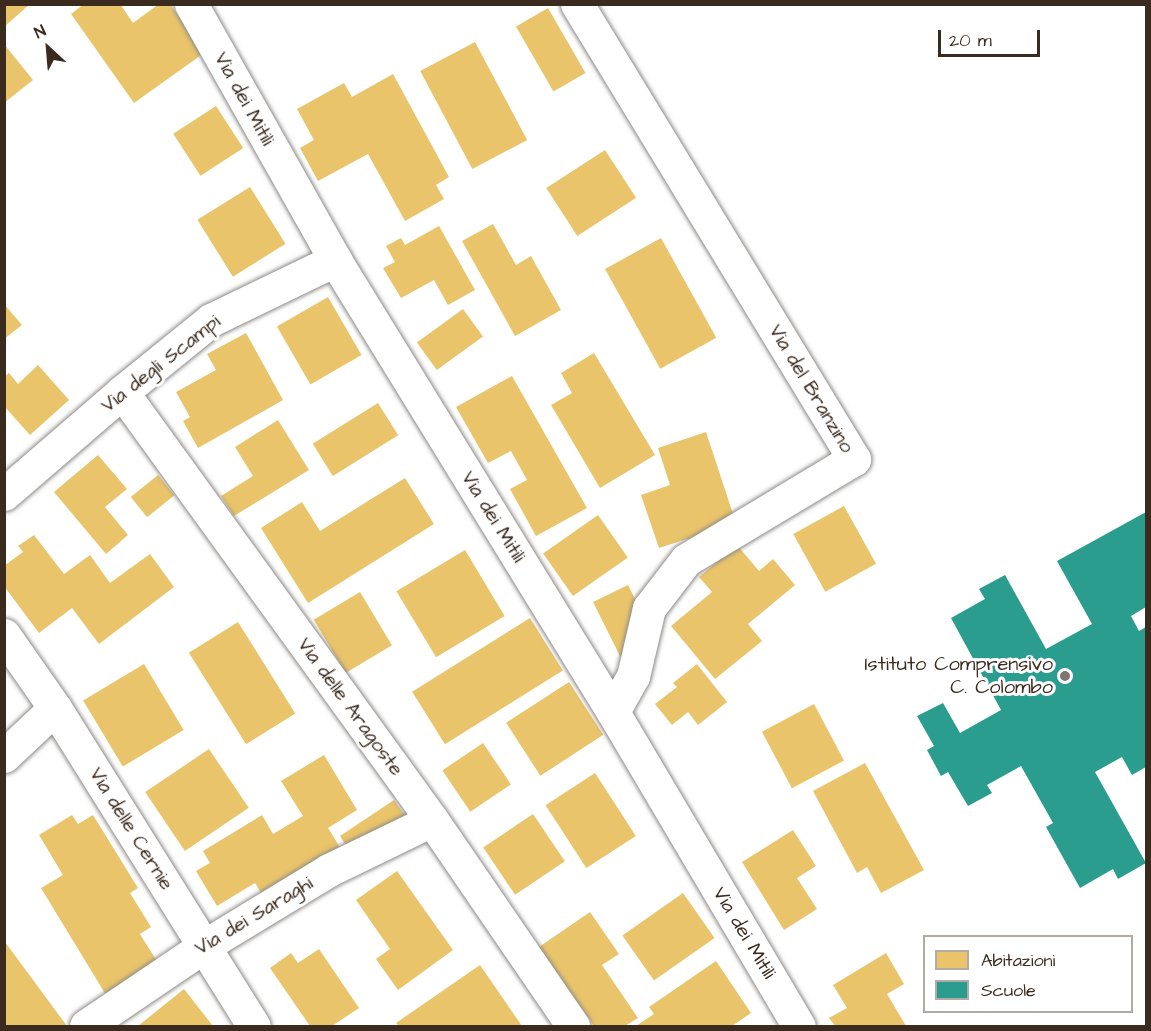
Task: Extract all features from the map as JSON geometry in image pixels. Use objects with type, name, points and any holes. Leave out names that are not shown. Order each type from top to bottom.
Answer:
[{"type":"street","name":"Via dei Mitili","points":[[191,4],[335,260],[613,712],[799,1026]]},
{"type":"street","name":"Via del Branzino","points":[[577,4],[854,459],[686,560],[649,608],[633,676],[613,712]]},
{"type":"street","name":"Via degli Scampi","points":[[4,494],[122,392],[211,320],[335,260]]},
{"type":"street","name":"Via delle Aragoste","points":[[122,392],[432,820],[573,1026]]},
{"type":"street","name":"Via delle Cernie","points":[[4,635],[55,708],[254,1026]]},
{"type":"street","points":[[4,756],[55,708]]},
{"type":"street","name":"Via dei Saraghi","points":[[86,1026],[204,946],[329,870],[432,820]]},
{"type":"building: Abitazioni","points":[[4,4],[30,4],[4,27]]},
{"type":"building: Abitazioni","points":[[84,4],[120,4],[133,23],[159,4],[170,4],[204,53],[134,103],[71,14]]},
{"type":"building: Abitazioni","points":[[548,8],[586,73],[553,91],[516,26]]},
{"type":"building: Abitazioni","points":[[475,42],[527,140],[472,169],[420,71]]},
{"type":"building: Abitazioni","points":[[4,44],[33,80],[4,103]]},
{"type":"building: Abitazioni","points":[[393,74],[449,177],[436,185],[444,199],[405,221],[368,154],[318,181],[300,148],[314,140],[297,109],[344,83],[352,97]]},
{"type":"building: Abitazioni","points":[[216,106],[243,148],[200,176],[173,134]]},
{"type":"building: Abitazioni","points":[[605,150],[636,198],[577,236],[546,188]]},
{"type":"building: Abitazioni","points":[[250,187],[286,244],[233,277],[197,220]]},
{"type":"building: Abitazioni","points":[[493,224],[516,265],[531,256],[561,310],[515,336],[462,241]]},
{"type":"building: Abitazioni","points":[[439,226],[475,290],[448,305],[434,280],[401,298],[383,268],[395,262],[386,246],[401,238],[405,245]]},
{"type":"building: Abitazioni","points":[[661,238],[716,338],[660,369],[605,269]]},
{"type":"building: Abitazioni","points":[[328,297],[362,355],[310,385],[277,326]]},
{"type":"building: Abitazioni","points":[[4,304],[22,325],[4,339]]},
{"type":"building: Abitazioni","points":[[463,309],[483,337],[437,370],[417,343]]},
{"type":"building: Abitazioni","points":[[246,333],[283,400],[198,448],[183,421],[190,417],[176,392],[216,370],[207,354]]},
{"type":"building: Abitazioni","points":[[594,353],[655,455],[600,488],[551,405],[572,393],[561,373]]},
{"type":"building: Abitazioni","points":[[38,365],[69,400],[30,435],[4,406],[4,377],[9,373],[18,384]]},
{"type":"building: Abitazioni","points":[[512,376],[587,508],[536,536],[510,489],[527,480],[511,451],[488,463],[456,407]]},
{"type":"building: Abitazioni","points":[[378,403],[398,435],[333,476],[313,444]]},
{"type":"building: Abitazioni","points":[[278,420],[309,470],[234,516],[221,496],[253,476],[235,447]]},
{"type":"building: Abitazioni","points":[[706,432],[736,523],[659,548],[641,495],[670,485],[658,448]]},
{"type":"building: Abitazioni","points":[[98,455],[127,489],[105,507],[128,535],[106,554],[54,492]]},
{"type":"building: Abitazioni","points":[[158,475],[174,495],[147,517],[131,497]]},
{"type":"building: Abitazioni","points":[[405,478],[434,524],[308,603],[261,528],[302,502],[320,531]]},
{"type":"building: Abitazioni","points":[[844,506],[876,564],[825,592],[793,534]]},
{"type":"building: Abitazioni","points":[[598,515],[628,558],[573,596],[543,553]]},
{"type":"building: Abitazioni","points":[[34,535],[64,574],[90,555],[110,583],[150,554],[174,587],[99,644],[72,608],[39,633],[4,586],[4,566],[23,552],[18,546]]},
{"type":"building: Abitazioni","points":[[737,545],[759,571],[773,559],[795,585],[748,624],[762,641],[715,679],[671,626],[712,592],[699,577]]},
{"type":"building: Abitazioni","points":[[465,550],[505,616],[436,657],[396,591]]},
{"type":"building: Abitazioni","points":[[628,585],[639,607],[621,658],[593,602]]},
{"type":"building: Abitazioni","points":[[360,592],[392,645],[346,673],[314,620]]},
{"type":"building: Abitazioni","points":[[530,618],[563,671],[445,744],[412,692]]},
{"type":"building: Abitazioni","points":[[238,622],[295,714],[246,744],[189,653]]},
{"type":"building: Abitazioni","points":[[144,664],[184,730],[123,767],[83,701]]},
{"type":"building: Abitazioni","points":[[697,664],[727,702],[698,725],[688,712],[672,725],[655,704],[677,687],[673,683]]},
{"type":"building: Abitazioni","points":[[569,682],[603,735],[540,776],[506,723]]},
{"type":"building: Abitazioni","points":[[814,704],[844,761],[792,788],[762,732]]},
{"type":"building: Abitazioni","points":[[483,743],[511,784],[470,812],[442,770]]},
{"type":"building: Abitazioni","points":[[209,749],[249,808],[185,851],[145,792]]},
{"type":"building: Abitazioni","points":[[324,755],[357,810],[328,828],[341,849],[263,896],[255,883],[217,906],[196,871],[210,863],[203,851],[262,815],[273,834],[303,816],[281,781]]},
{"type":"building: Abitazioni","points":[[865,763],[924,870],[881,893],[867,867],[857,873],[813,791]]},
{"type":"building: Abitazioni","points":[[595,773],[636,836],[586,868],[546,805]]},
{"type":"building: Abitazioni","points":[[394,800],[415,830],[355,860],[340,836]]},
{"type":"building: Abitazioni","points":[[533,814],[565,861],[515,895],[483,848]]},
{"type":"building: Abitazioni","points":[[72,815],[78,824],[93,815],[138,888],[130,893],[151,927],[140,934],[158,963],[106,995],[41,888],[63,875],[39,835]]},
{"type":"building: Abitazioni","points":[[793,830],[816,866],[797,878],[817,909],[784,930],[742,862]]},
{"type":"building: Abitazioni","points":[[397,871],[453,950],[398,990],[376,959],[390,949],[356,900]]},
{"type":"building: Abitazioni","points":[[683,893],[715,938],[654,980],[622,935]]},
{"type":"building: Abitazioni","points":[[590,912],[619,954],[602,965],[638,1018],[625,1026],[594,1026],[539,947]]},
{"type":"building: Abitazioni","points":[[5,942],[67,1026],[5,1026]]},
{"type":"building: Abitazioni","points":[[319,949],[359,1008],[332,1026],[310,1026],[270,968],[291,953],[298,963]]},
{"type":"building: Abitazioni","points":[[886,953],[904,984],[887,994],[906,1026],[835,1026],[829,1018],[847,1008],[833,985]]},
{"type":"building: Abitazioni","points":[[716,961],[751,1013],[732,1026],[636,1026],[654,1014],[649,1007]]},
{"type":"building: Abitazioni","points":[[480,965],[522,1026],[399,1026],[396,1023]]},
{"type":"building: Abitazioni","points":[[184,989],[213,1026],[138,1026]]},
{"type":"building: Scuole","name":"Istituto Comprensivo C. Colombo","points":[[1146,512],[1146,607],[1131,616],[1139,631],[1146,627],[1146,767],[1132,775],[1122,757],[1095,772],[1146,863],[1118,879],[1113,869],[1080,888],[1046,827],[1053,823],[1021,766],[987,785],[992,793],[968,806],[948,772],[941,776],[927,750],[934,746],[917,716],[943,703],[960,733],[1001,710],[951,618],[985,599],[979,589],[1005,575],[1046,649],[1092,624],[1057,561]]},
{"type":"place","name":"Istituto Comprensivo C. Colombo","points":[[1065,676]]}]
